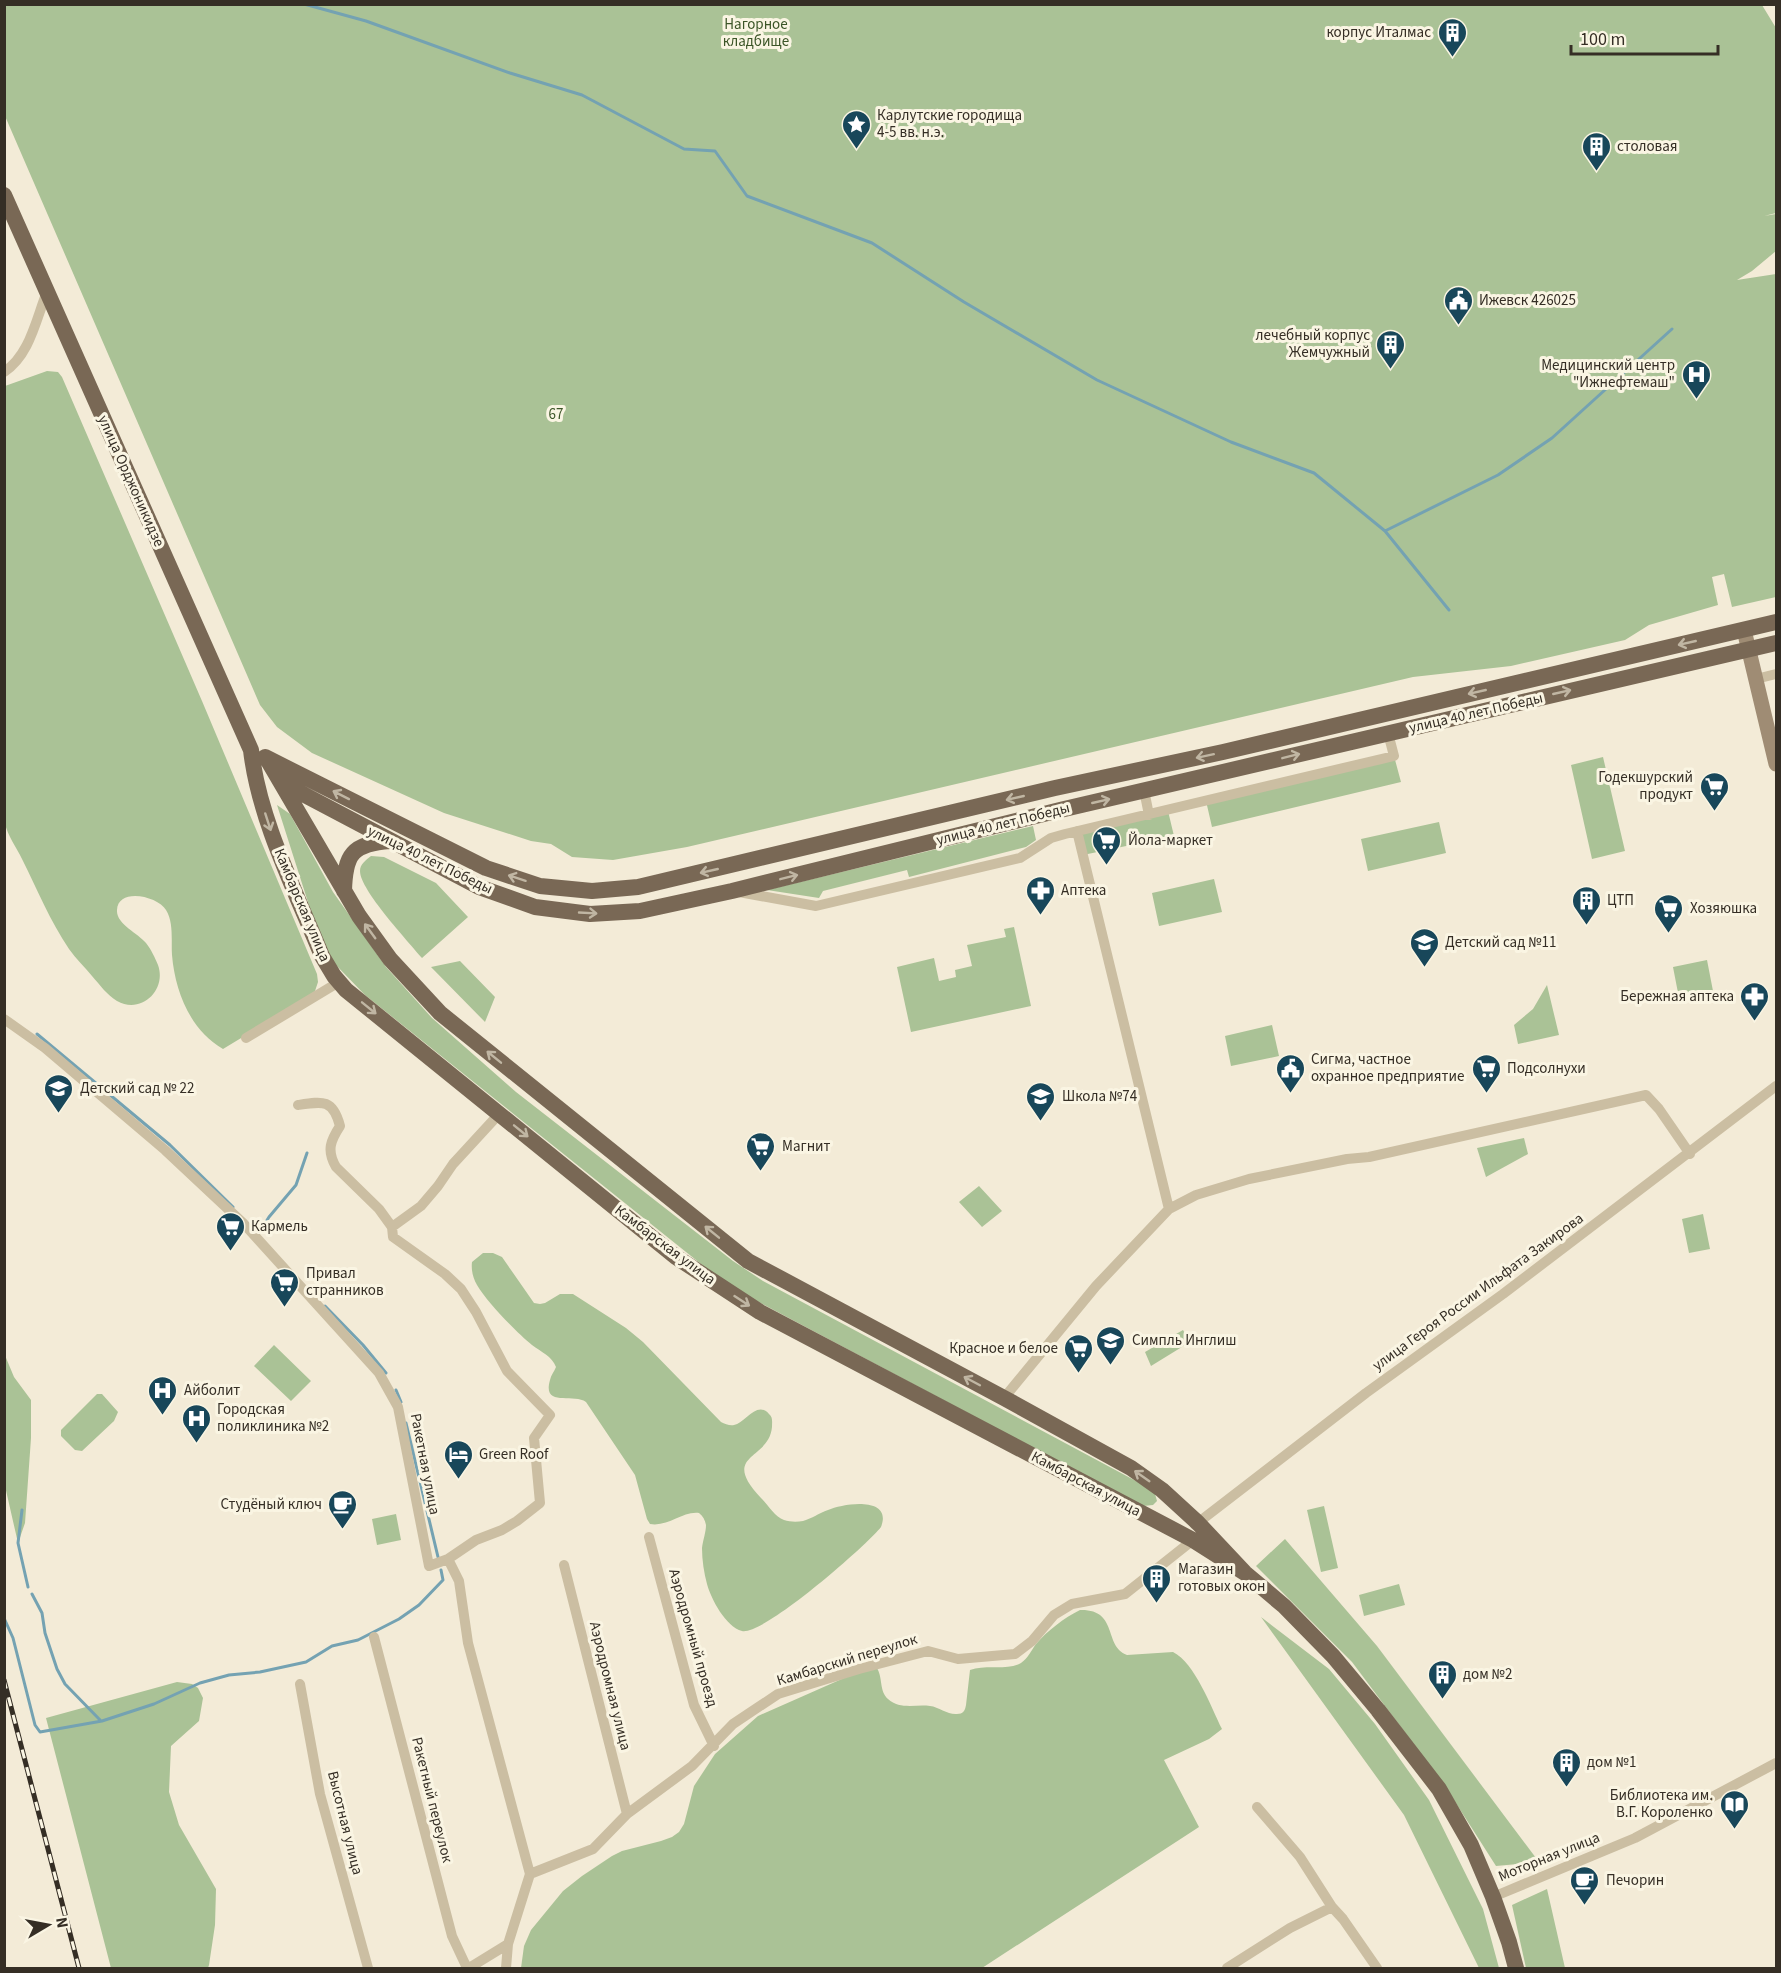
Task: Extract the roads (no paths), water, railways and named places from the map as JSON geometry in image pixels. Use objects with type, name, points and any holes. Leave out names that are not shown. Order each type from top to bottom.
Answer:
[{"type":"main road","name":"улица Орджоникидзе","points":[[4,195],[257,758]]},
{"type":"main road","name":"улица 40 лет Победы","points":[[257,758],[281,782],[307,788],[486,868],[540,886],[592,891],[639,887],[1047,790],[1222,752],[1776,622]]},
{"type":"main road","points":[[1744,630],[1776,764]]},
{"type":"main road","name":"улица 40 лет Победы","points":[[257,758],[390,841],[479,887],[536,907],[590,914],[640,911],[732,891],[1144,790],[1776,643]]},
{"type":"main road","name":"Камбарская улица","points":[[257,758],[268,824],[322,956],[346,990],[676,1257],[760,1312],[1188,1538],[1245,1573]]},
{"type":"main road","name":"Камбарская улица","points":[[281,782],[344,891],[390,959],[440,1013],[748,1262],[1131,1468],[1198,1522],[1245,1573],[1284,1606],[1333,1656],[1439,1790],[1471,1845],[1493,1897],[1516,1968]]},
{"type":"main road","points":[[344,891],[344,875],[354,852],[362,846],[390,841]]},
{"type":"main road","points":[[1138,1512],[1154,1509],[1163,1503],[1161,1490]]},
{"type":"street","points":[[4,372],[12,367],[27,347],[47,292]]},
{"type":"street","points":[[1756,679],[1776,674]]},
{"type":"street","points":[[732,891],[816,906],[1020,858],[1051,838],[1394,756],[1388,733]]},
{"type":"street","points":[[1144,790],[1149,815]]},
{"type":"street","points":[[1077,831],[1169,1209]]},
{"type":"street","points":[[246,1038],[339,982]]},
{"type":"street","name":"Ракетная улица","points":[[4,1019],[54,1055],[165,1150],[244,1224],[379,1373],[398,1407],[429,1566],[448,1559]]},
{"type":"street","name":"улица Героя России Ильфата Закирова","points":[[1188,1538],[1198,1522],[1365,1393],[1503,1294],[1690,1154],[1776,1086]]},
{"type":"street","points":[[1004,1398],[1096,1286],[1169,1209],[1196,1195],[1249,1179],[1370,1157],[1646,1095],[1659,1109],[1690,1154]]},
{"type":"street","points":[[298,1105],[313,1102],[327,1104],[337,1112],[340,1126],[331,1139],[330,1150],[331,1159],[336,1167],[379,1209],[392,1227],[393,1237],[446,1274],[461,1289],[476,1312],[507,1371],[550,1415],[534,1438],[540,1503],[517,1521],[502,1530],[476,1540],[448,1559],[459,1581],[468,1643],[530,1874],[508,1944],[506,1968]]},
{"type":"street","points":[[392,1227],[421,1206],[453,1164],[499,1114]]},
{"type":"street","name":"Аэродромный проезд","points":[[649,1537],[694,1705],[714,1746]]},
{"type":"street","name":"Камбарский переулок","points":[[530,1874],[593,1849],[627,1814],[692,1766],[733,1724],[778,1694],[928,1651],[958,1659],[1016,1654],[1032,1641],[1054,1615],[1072,1604],[1125,1594],[1188,1538]]},
{"type":"street","name":"Аэродромная улица","points":[[564,1565],[627,1814]]},
{"type":"street","name":"Ракетный переулок","points":[[375,1637],[452,1936],[468,1968]]},
{"type":"street","name":"Высотная улица","points":[[300,1684],[320,1794],[368,1968]]},
{"type":"street","name":"Моторная улица","points":[[1493,1897],[1635,1838],[1776,1764]]},
{"type":"street","points":[[1257,1807],[1300,1857],[1332,1907],[1377,1968]]},
{"type":"street","points":[[1227,1968],[1290,1928],[1332,1907]]},
{"type":"street","points":[[468,1968],[508,1944]]},
{"type":"waterway","points":[[304,4],[366,21],[510,73],[582,95],[684,149],[715,151],[747,196],[872,243],[964,302],[1097,380],[1231,442],[1314,473],[1385,531],[1449,610]]},
{"type":"waterway","points":[[1385,531],[1498,475],[1552,438],[1672,329]]},
{"type":"waterway","points":[[37,1034],[170,1145],[233,1207]]},
{"type":"waterway","points":[[259,1233],[269,1217],[296,1185],[307,1153]]},
{"type":"waterway","points":[[325,1306],[363,1345],[386,1373]]},
{"type":"waterway","points":[[396,1390],[401,1402]]},
{"type":"waterway","points":[[406,1423],[438,1557]]},
{"type":"waterway","points":[[22,1510],[18,1543],[28,1587]]},
{"type":"waterway","points":[[4,1618],[13,1638],[35,1725],[40,1732],[102,1721],[154,1704],[200,1683],[229,1675],[260,1672],[306,1662],[332,1646],[358,1640],[399,1619],[419,1605],[443,1580],[441,1570]]},
{"type":"waterway","points":[[32,1594],[42,1613],[45,1633],[57,1669],[65,1684],[101,1721]]},
{"type":"railway","points":[[4,1680],[79,1968]]},
{"type":"place","name":"корпус Италмас","points":[[1452,58]]},
{"type":"place","name":"Карлутские городища 4-5 вв. н.э.","points":[[856,150]]},
{"type":"place","name":"столовая","points":[[1596,172]]},
{"type":"place","name":"Ижевск 426025","points":[[1458,326]]},
{"type":"place","name":"лечебный корпус Жемчужный","points":[[1391,370]]},
{"type":"place","name":"Медицинский центр \"Ижнефтемаш\"","points":[[1696,400]]},
{"type":"place","name":"Годекшурский продукт","points":[[1714,812]]},
{"type":"place","name":"Йола-маркет","points":[[1107,866]]},
{"type":"place","name":"Аптека","points":[[1040,916]]},
{"type":"place","name":"ЦТП","points":[[1586,926]]},
{"type":"place","name":"Хозяюшка","points":[[1669,934]]},
{"type":"place","name":"Детский сад №11","points":[[1424,968]]},
{"type":"place","name":"Бережная аптека","points":[[1755,1022]]},
{"type":"place","name":"Сигма, частное охранное предприятие","points":[[1290,1094]]},
{"type":"place","name":"Подсолнухи","points":[[1486,1094]]},
{"type":"place","name":"Детский сад № 22","points":[[59,1114]]},
{"type":"place","name":"Школа №74","points":[[1041,1122]]},
{"type":"place","name":"Магнит","points":[[761,1172]]},
{"type":"place","name":"Кармель","points":[[230,1252]]},
{"type":"place","name":"Привал странников","points":[[285,1308]]},
{"type":"place","name":"Симпль Инглиш","points":[[1111,1366]]},
{"type":"place","name":"Красное и белое","points":[[1079,1374]]},
{"type":"place","name":"Айболит","points":[[163,1416]]},
{"type":"place","name":"Городская поликлиника №2","points":[[196,1444]]},
{"type":"place","name":"Green Roof","points":[[458,1480]]},
{"type":"place","name":"Студёный ключ","points":[[343,1530]]},
{"type":"place","name":"Магазин готовых окон","points":[[1157,1604]]},
{"type":"place","name":"дом №2","points":[[1442,1700]]},
{"type":"place","name":"дом №1","points":[[1566,1788]]},
{"type":"place","name":"Библиотека им. В.Г. Короленко","points":[[1734,1830]]},
{"type":"place","name":"Печорин","points":[[1585,1906]]},
{"type":"park label","name":"Нагорное кладбище","points":[[756,32]]},
{"type":"park label","name":"67","points":[[556,414]]}]
